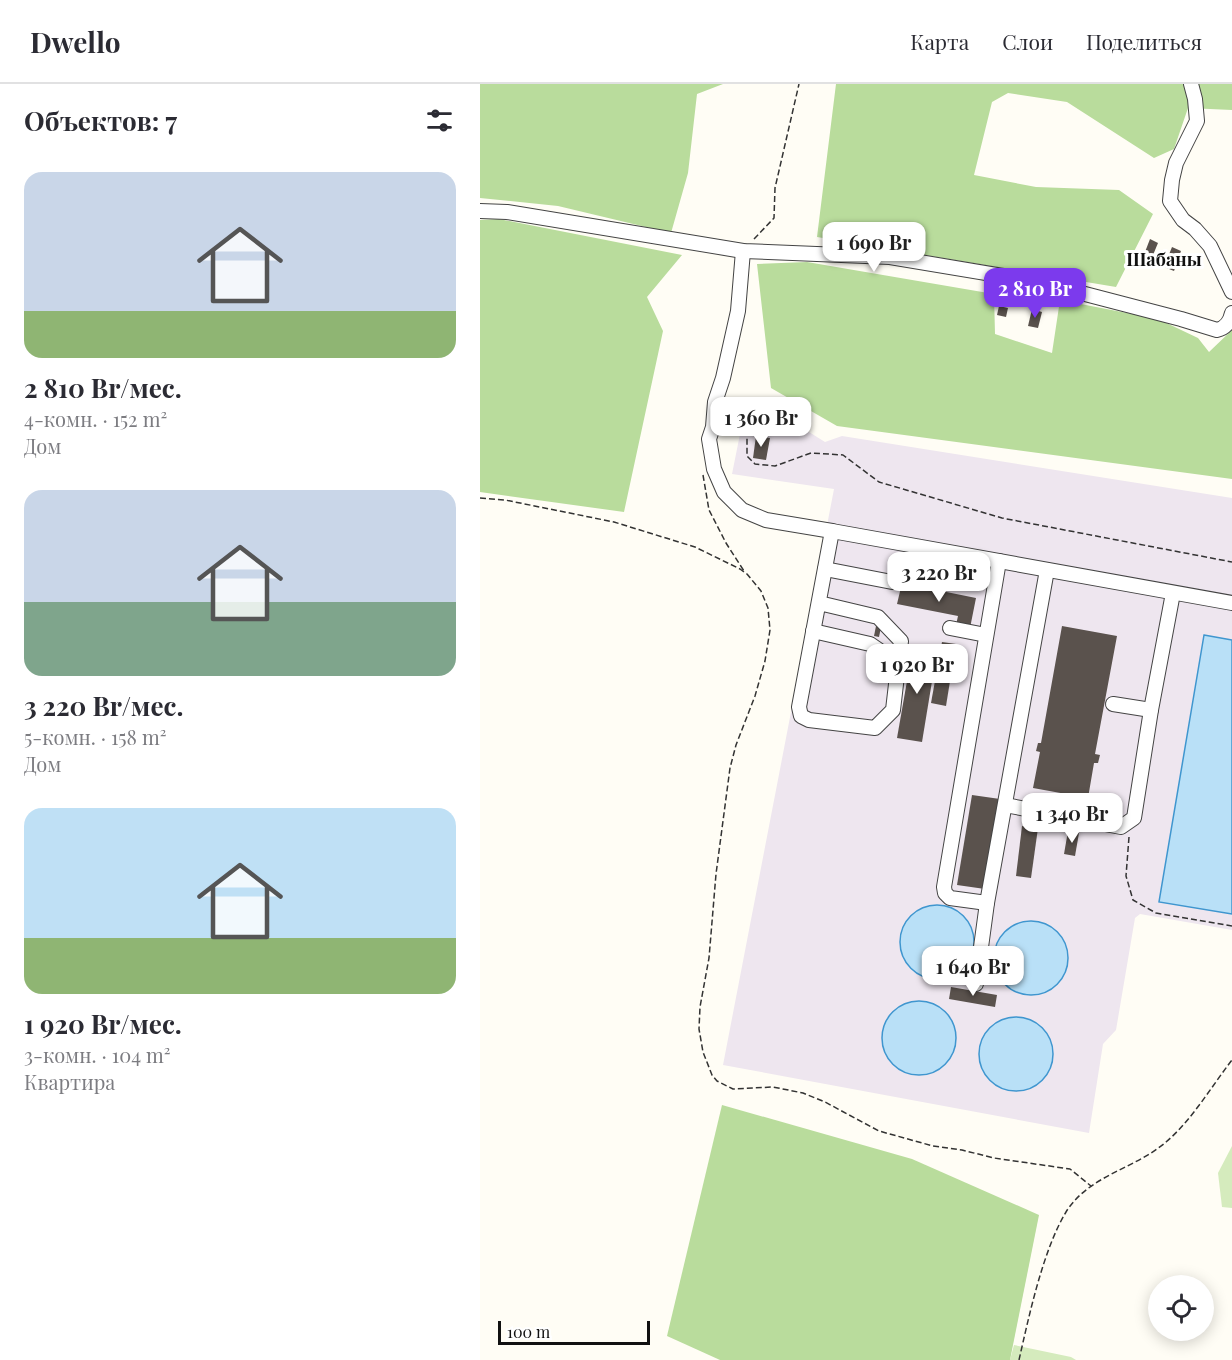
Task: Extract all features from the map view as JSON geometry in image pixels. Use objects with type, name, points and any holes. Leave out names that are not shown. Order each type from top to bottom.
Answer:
[{"type":"street","points":[[1191,84],[1197,122],[1176,163],[1170,201],[1183,220],[1195,229],[1210,246],[1232,292]]},
{"type":"street","points":[[480,211],[507,212],[743,251],[890,257],[1039,282],[1217,330],[1223,329],[1228,324],[1232,313]]},
{"type":"street","points":[[743,251],[738,312],[723,378],[714,402],[709,439],[714,469],[724,492],[742,510],[766,520],[1232,603]]},
{"type":"street","points":[[819,603],[878,617],[901,641],[892,710],[875,728],[810,720],[801,716],[799,707],[832,531]]},
{"type":"street","points":[[987,903],[950,898],[945,893],[944,887],[999,561]]},
{"type":"street","points":[[825,569],[892,582]]},
{"type":"street","points":[[976,984],[987,903],[1047,570]]},
{"type":"street","points":[[1005,805],[1121,827],[1134,819],[1173,593]]},
{"type":"street","points":[[950,628],[986,635]]},
{"type":"street","points":[[813,631],[870,644],[898,664]]},
{"type":"street","points":[[1113,704],[1151,710]]},
{"type":"path","points":[[743,251],[774,218],[776,188],[799,84]]},
{"type":"path","points":[[709,439],[716,438],[729,422],[747,427],[747,456],[755,464],[775,466],[811,453],[843,455],[879,482],[1002,518],[1232,562]]},
{"type":"path","points":[[702,473],[709,510],[726,543],[760,591],[768,608],[770,630],[765,662],[755,696],[736,745],[716,874],[709,958],[699,1018],[703,1052],[712,1076],[724,1086],[733,1089],[773,1087],[802,1094],[825,1102],[879,1131],[906,1139],[994,1158],[1070,1169],[1091,1186]]},
{"type":"path","points":[[480,498],[505,500],[614,522],[695,547],[740,568],[747,574]]},
{"type":"path","points":[[1129,823],[1126,876],[1133,900],[1156,913],[1232,926]]},
{"type":"path","points":[[1019,1360],[1047,1255],[1066,1211],[1091,1186],[1167,1142],[1232,1060]]},
{"type":"shaded area","points":[[721,411],[801,427],[825,442],[842,436],[1232,498],[1232,930],[1140,914],[1135,918],[1116,1030],[1103,1044],[1089,1133],[723,1065],[834,489],[732,474],[740,434],[718,429]]},
{"type":"green space","points":[[480,84],[723,84],[697,94],[688,173],[671,233],[558,206],[480,198]]},
{"type":"green space","points":[[836,84],[1232,84],[1232,110],[1188,108],[1174,149],[1154,158],[1067,102],[1008,93],[992,102],[974,175],[1036,187],[1119,190],[1153,214],[1116,287],[817,237]]},
{"type":"green space","points":[[499,219],[682,255],[647,297],[663,331],[624,512],[480,492],[480,220]]},
{"type":"green space","points":[[807,262],[994,294],[995,334],[1052,353],[1060,300],[1158,319],[1198,338],[1209,352],[1232,330],[1232,479],[837,426],[771,388],[757,264]]},
{"type":"green space","points":[[722,1105],[912,1159],[1039,1215],[1010,1360],[720,1360],[667,1336]]},
{"type":"green space","points":[[1232,1146],[1232,1208],[1222,1207],[1218,1173]]},
{"type":"green space","points":[[1014,1345],[1071,1357],[1076,1360],[1010,1360]]},
{"type":"water","points":[[1204,635],[1232,640],[1232,914],[1159,902]]},
{"type":"water","points":[[937,905],[951,908],[963,916],[971,928],[974,942],[971,956],[963,968],[951,976],[937,979],[923,976],[911,968],[903,956],[900,942],[903,928],[911,916],[923,908]]},
{"type":"water","points":[[1031,921],[1045,924],[1057,932],[1065,944],[1068,958],[1065,972],[1057,984],[1045,992],[1031,995],[1017,992],[1005,984],[997,972],[994,958],[997,944],[1005,932],[1017,924]]},
{"type":"water","points":[[919,1001],[933,1004],[945,1012],[953,1024],[956,1038],[953,1052],[945,1064],[933,1072],[919,1075],[905,1072],[893,1064],[885,1052],[882,1038],[885,1024],[893,1012],[905,1004]]},
{"type":"water","points":[[1016,1017],[1030,1020],[1042,1028],[1050,1040],[1053,1054],[1050,1068],[1042,1080],[1030,1088],[1016,1091],[1002,1088],[990,1080],[982,1068],[979,1054],[982,1040],[990,1028],[1002,1020]]},
{"type":"building","points":[[1150,239],[1158,243],[1153,255],[1145,252]]},
{"type":"building","points":[[1172,247],[1181,251],[1174,271],[1164,267]]},
{"type":"building","points":[[999,306],[1008,308],[1006,317],[997,315]]},
{"type":"building","points":[[1032,309],[1042,312],[1038,328],[1028,326]]},
{"type":"building","points":[[756,436],[770,438],[766,460],[753,458]]},
{"type":"building","points":[[902,583],[976,598],[970,628],[956,625],[958,616],[897,604]]},
{"type":"building","points":[[876,626],[881,627],[879,637],[874,636]]},
{"type":"building","points":[[1062,626],[1117,636],[1095,754],[1100,755],[1098,763],[1094,763],[1088,798],[1033,788],[1040,752],[1036,751],[1038,743],[1041,743]]},
{"type":"building","points":[[942,642],[956,644],[946,706],[931,703]]},
{"type":"building","points":[[913,647],[937,651],[922,742],[897,738]]},
{"type":"building","points":[[972,795],[1000,799],[985,889],[957,885]]},
{"type":"building","points":[[1022,826],[1038,828],[1031,878],[1016,876]]},
{"type":"building","points":[[1068,831],[1079,833],[1075,856],[1064,854]]},
{"type":"building","points":[[951,987],[997,995],[995,1007],[949,999]]},
{"type":"district","name":"Шабаны","points":[[1164,260]]}]
